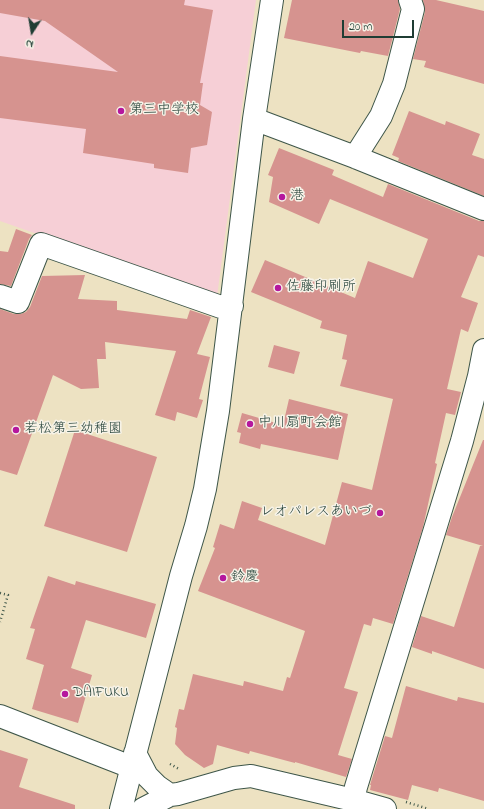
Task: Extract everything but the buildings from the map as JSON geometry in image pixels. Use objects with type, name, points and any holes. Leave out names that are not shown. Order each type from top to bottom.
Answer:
[{"type":"street","points":[[121,809],[205,489],[218,411],[254,119],[272,0]]},
{"type":"street","points":[[355,157],[381,116],[394,84],[413,9],[410,0]]},
{"type":"street","points":[[254,119],[484,208]]},
{"type":"street","points":[[0,296],[18,302],[41,244],[221,307],[232,306]]},
{"type":"street","points":[[353,800],[462,442],[484,350]]},
{"type":"street","points":[[0,716],[133,760],[157,786],[170,795]]},
{"type":"street","points":[[143,809],[170,795],[184,793],[234,778],[251,776],[385,809]]},
{"type":"path","points":[[0,593],[8,595],[0,622]]},
{"type":"shaded area","name":"第三中学校","points":[[0,0],[256,0],[217,297],[0,221]]},
{"type":"place","name":"第三中学校","points":[[121,111]]},
{"type":"place","name":"港","points":[[282,197]]},
{"type":"place","name":"佐藤印刷所","points":[[278,288]]},
{"type":"place","name":"中川扇町会館","points":[[250,424]]},
{"type":"place","name":"若松第三幼稚園","points":[[16,430]]},
{"type":"place","name":"レオパレスあいづ","points":[[380,513]]},
{"type":"place","name":"鈴慶","points":[[223,578]]},
{"type":"place","name":"DAIFUKU","points":[[65,694]]}]
